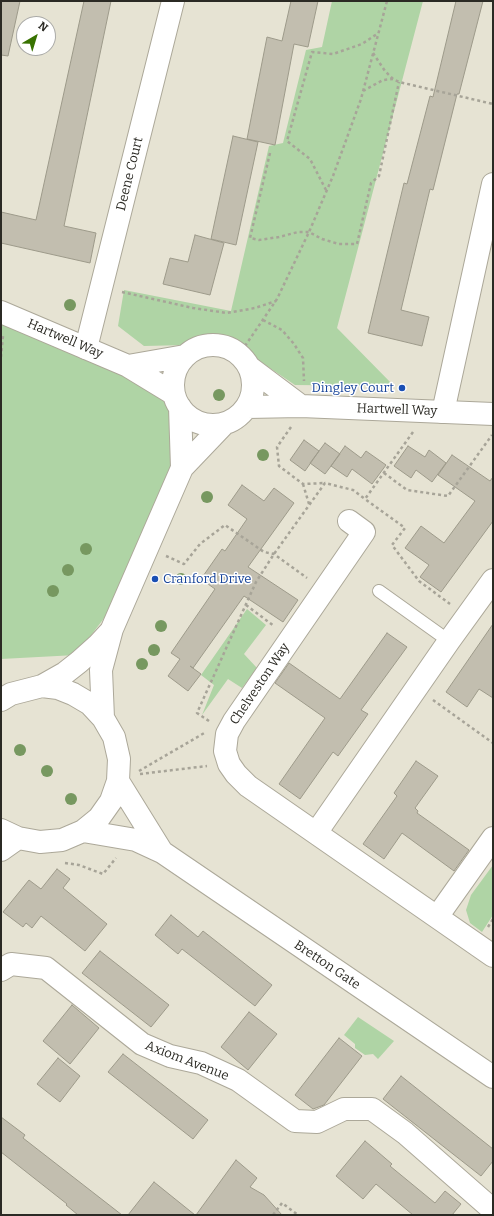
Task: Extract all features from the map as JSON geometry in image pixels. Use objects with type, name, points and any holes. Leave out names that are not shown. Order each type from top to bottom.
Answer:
[{"type":"street","name":"Deene Court","points":[[86,348],[173,1]]},
{"type":"street","points":[[443,412],[493,184]]},
{"type":"street","name":"Hartwell Way","points":[[1,312],[128,366],[177,401]]},
{"type":"street","points":[[182,468],[177,401],[173,380],[177,367],[185,356],[195,349],[206,345],[218,345],[230,348],[244,361],[303,407]]},
{"type":"street","points":[[128,366],[185,356]]},
{"type":"street","points":[[177,401],[188,417],[199,422],[211,425],[224,424],[233,420],[247,407],[252,394],[253,380],[244,361]]},
{"type":"street","name":"Hartwell Way","points":[[247,407],[303,407],[493,414]]},
{"type":"street","points":[[103,718],[101,670],[112,629],[182,468],[224,424]]},
{"type":"street","name":"Chelveston Way","points":[[349,521],[364,532],[234,720],[221,730],[224,751],[229,764],[236,774],[248,786],[493,956]]},
{"type":"street","points":[[316,833],[466,616],[493,580]]},
{"type":"street","points":[[1,700],[11,694],[42,686],[65,673],[98,645],[112,629]]},
{"type":"street","points":[[7,840],[40,842],[62,840],[83,831],[99,818],[111,801],[118,781],[119,759],[114,737],[103,718],[90,704],[73,694],[58,688],[42,686]]},
{"type":"street","name":"Bretton Gate","points":[[118,781],[162,852]]},
{"type":"street","name":"Bretton Gate","points":[[83,831],[136,840],[162,852],[493,1077]]},
{"type":"street","points":[[437,917],[493,838]]},
{"type":"street","name":"Axiom Avenue","points":[[1,970],[11,964],[46,968],[142,1044],[170,1056],[201,1063],[238,1080],[295,1121],[317,1122],[344,1109],[372,1109],[405,1134],[493,1210]]},
{"type":"lane","points":[[379,591],[449,641]]},
{"type":"path","points":[[244,361],[263,320],[276,301],[309,232],[326,190],[348,134],[362,91],[387,1]]},
{"type":"path","points":[[326,190],[310,159],[287,141],[312,52],[333,54],[362,44],[377,34]]},
{"type":"path","points":[[372,52],[385,71],[393,79],[399,82],[493,104]]},
{"type":"path","points":[[362,91],[383,80],[393,79]]},
{"type":"path","points":[[270,153],[250,238],[259,240],[278,238],[298,232],[309,232],[322,239],[339,244],[357,244],[370,183],[379,176],[399,82]]},
{"type":"path","points":[[102,287],[186,306],[227,313],[255,308],[276,301]]},
{"type":"path","points":[[263,320],[282,330],[303,358],[303,407],[277,447],[279,466],[303,484],[309,505]]},
{"type":"path","points":[[365,499],[414,431]]},
{"type":"path","points":[[384,473],[406,490],[448,496],[493,433]]},
{"type":"path","points":[[303,484],[325,483],[353,490],[405,528],[392,546],[419,581],[466,616]]},
{"type":"path","points":[[229,764],[134,774],[221,730],[197,713],[256,582],[274,554],[325,483]]},
{"type":"path","points":[[147,548],[184,564],[200,544],[225,525],[264,552],[274,554],[324,590]]},
{"type":"path","points":[[246,605],[290,639]]},
{"type":"path","points":[[416,688],[493,743]]},
{"type":"path","points":[[273,1215],[282,1203],[298,1215]]},
{"type":"green space","points":[[332,1],[423,1],[337,328],[394,386],[295,385],[246,352],[222,338],[187,345],[144,346],[118,326],[124,290],[231,311],[269,146],[283,143],[306,50],[322,47]]},
{"type":"green space","points":[[1,322],[78,353],[169,398],[176,467],[111,609],[76,655],[1,659]]},
{"type":"green space","points":[[247,609],[266,625],[244,654],[257,668],[242,688],[228,679],[202,715],[214,685],[201,675]]},
{"type":"green space","points":[[493,865],[493,915],[482,932],[470,923],[466,910],[471,895]]},
{"type":"green space","points":[[358,1017],[394,1041],[378,1059],[373,1054],[365,1055],[355,1048],[355,1044],[344,1035]]},
{"type":"building","points":[[1,1],[20,1],[8,56],[1,55]]},
{"type":"building","points":[[84,1],[111,1],[64,226],[96,233],[90,263],[1,243],[1,212],[36,220]]},
{"type":"building","points":[[291,1],[318,1],[308,47],[294,44],[275,145],[247,139],[267,37],[282,41]]},
{"type":"building","points":[[456,1],[483,1],[459,94],[457,94],[433,190],[430,189],[401,310],[429,317],[422,346],[368,333],[404,183],[407,184],[430,96],[433,97]]},
{"type":"building","points":[[233,136],[258,142],[236,245],[211,239]]},
{"type":"building","points":[[195,235],[224,243],[210,295],[163,284],[170,258],[188,262]]},
{"type":"building","points":[[304,440],[319,451],[305,471],[290,460]]},
{"type":"building","points":[[325,443],[340,454],[325,474],[310,463]]},
{"type":"building","points":[[345,446],[361,458],[366,451],[386,465],[372,484],[352,469],[347,477],[331,466]]},
{"type":"building","points":[[408,446],[425,457],[429,450],[446,463],[432,482],[416,470],[411,478],[394,466]]},
{"type":"building","points":[[452,455],[490,481],[493,477],[493,521],[441,592],[420,577],[429,565],[405,548],[421,526],[444,543],[475,501],[438,475]]},
{"type":"building","points":[[242,485],[264,501],[274,488],[294,503],[248,567],[298,600],[283,622],[244,596],[193,668],[190,666],[201,674],[188,691],[168,676],[180,659],[171,653],[215,589],[201,579],[222,549],[225,551],[247,519],[228,505]]},
{"type":"building","points":[[493,624],[493,698],[479,689],[467,707],[446,692]]},
{"type":"building","points":[[387,633],[407,647],[361,710],[368,714],[338,756],[333,752],[300,799],[279,784],[325,718],[275,683],[289,663],[340,699]]},
{"type":"building","points":[[416,761],[438,776],[415,808],[418,811],[417,813],[469,850],[454,871],[402,833],[384,859],[363,844],[397,796],[394,793]]},
{"type":"building","points":[[57,869],[70,879],[63,888],[107,924],[85,951],[41,916],[32,928],[26,923],[23,927],[3,912],[29,880],[41,889]]},
{"type":"building","points":[[171,915],[198,937],[203,931],[272,985],[255,1006],[182,949],[178,954],[155,935]]},
{"type":"building","points":[[100,951],[169,1005],[151,1027],[82,973]]},
{"type":"building","points":[[72,1005],[99,1028],[70,1064],[43,1041]]},
{"type":"building","points":[[249,1012],[277,1034],[248,1070],[221,1047]]},
{"type":"building","points":[[339,1038],[362,1056],[324,1105],[313,1109],[295,1095]]},
{"type":"building","points":[[123,1054],[208,1120],[193,1139],[108,1072]]},
{"type":"building","points":[[58,1058],[80,1076],[60,1102],[37,1084]]},
{"type":"building","points":[[401,1076],[493,1149],[493,1161],[481,1176],[383,1099]]},
{"type":"building","points":[[1,1117],[25,1135],[23,1138],[122,1215],[78,1215],[66,1205],[67,1204],[1,1152]]},
{"type":"building","points":[[365,1141],[392,1164],[390,1166],[435,1203],[445,1191],[461,1204],[452,1215],[413,1215],[376,1184],[363,1199],[336,1176]]},
{"type":"building","points":[[236,1160],[257,1178],[250,1187],[264,1195],[282,1215],[196,1215]]},
{"type":"building","points":[[154,1182],[195,1215],[128,1215]]},
{"type":"place","name":"Dingley Court","points":[[402,388]]},
{"type":"place","name":"Cranford Drive","points":[[155,579]]}]
